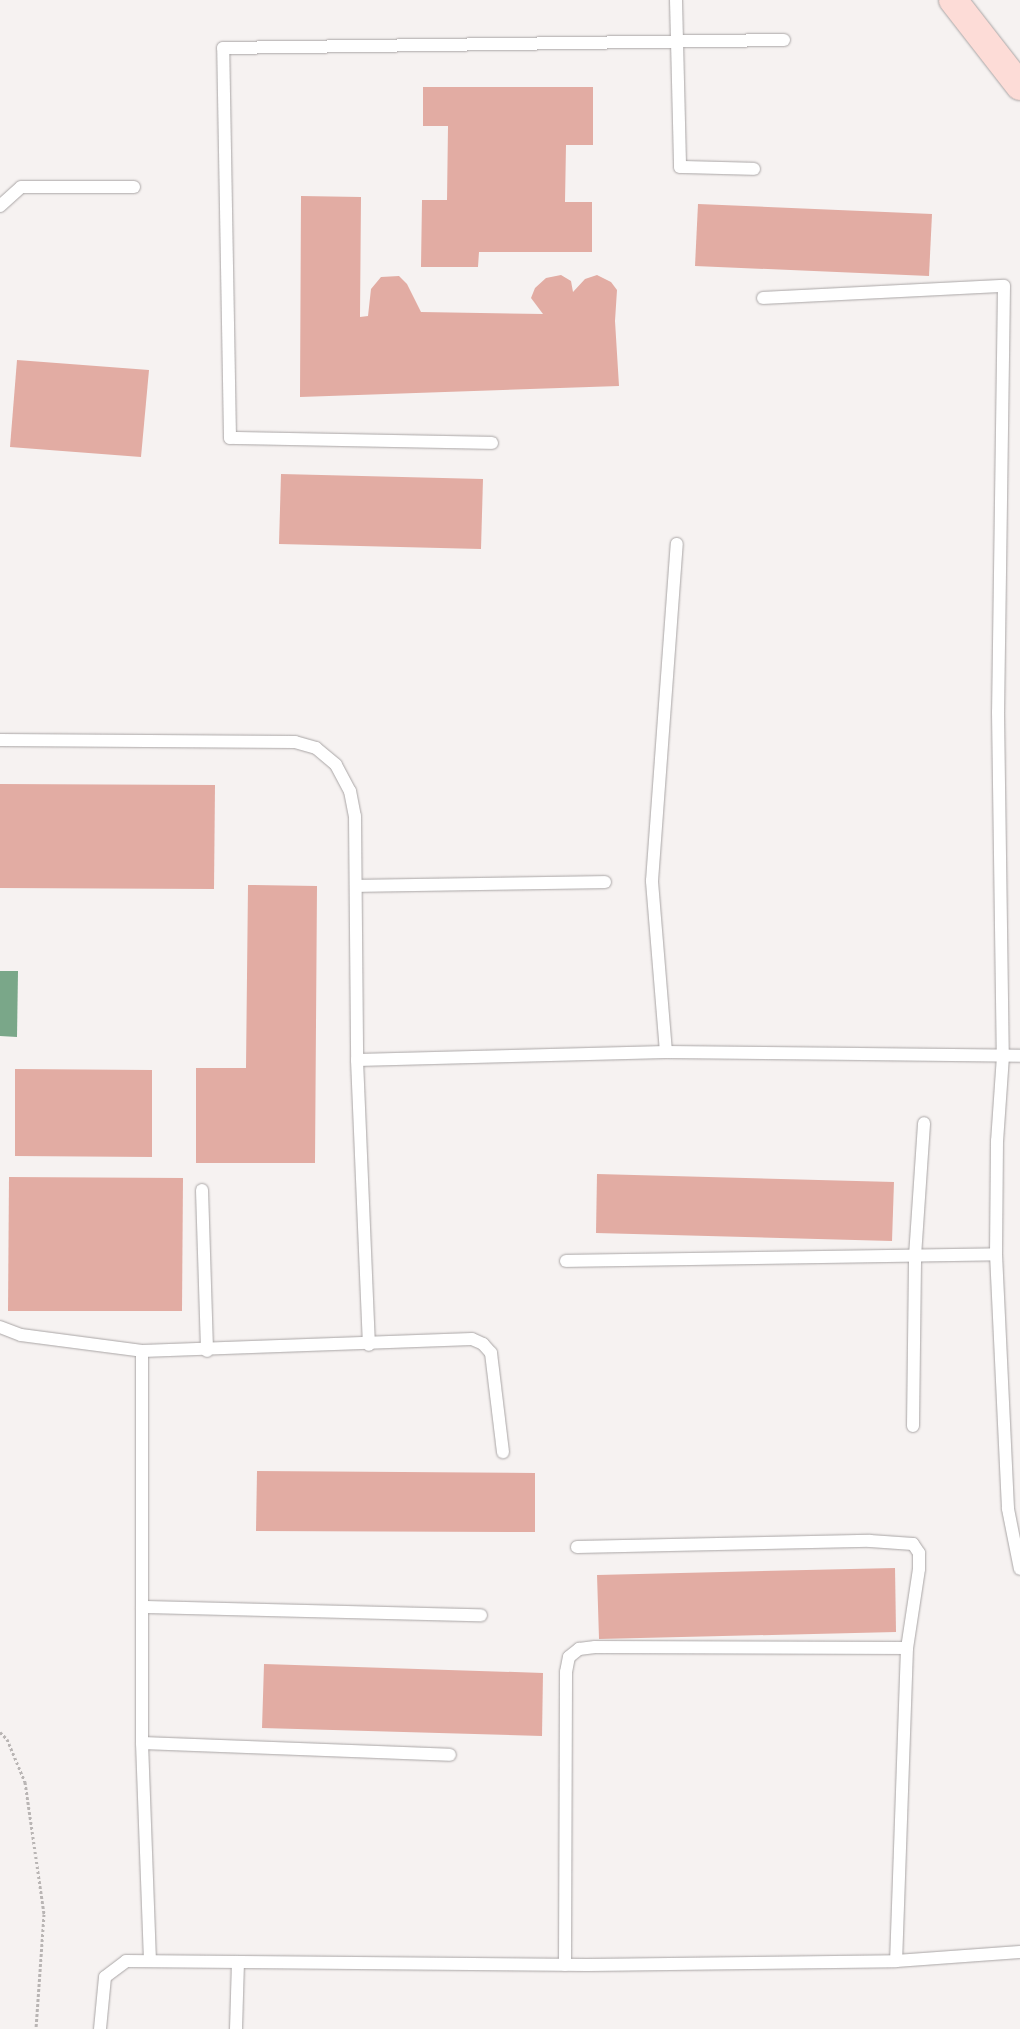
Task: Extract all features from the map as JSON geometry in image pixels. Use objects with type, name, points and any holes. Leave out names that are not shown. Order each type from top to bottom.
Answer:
[{"type":"main road","points":[[953,0],[1020,86]]},
{"type":"lane","points":[[676,0],[680,167],[754,169]]},
{"type":"lane","points":[[492,443],[230,438],[223,48],[676,40],[784,40]]},
{"type":"lane","points":[[0,206],[21,187],[134,187]]},
{"type":"lane","points":[[763,298],[1004,286],[998,712],[1003,1056],[997,1141],[996,1254],[1008,1509],[1020,1569]]},
{"type":"lane","points":[[666,1052],[652,881],[677,544]]},
{"type":"lane","points":[[0,740],[295,742],[316,748],[336,765],[350,790],[355,816],[357,1060],[369,1345]]},
{"type":"lane","points":[[356,886],[606,882]]},
{"type":"lane","points":[[357,1060],[666,1052],[1020,1056]]},
{"type":"lane","points":[[913,1426],[915,1256],[924,1124]]},
{"type":"lane","points":[[202,1190],[207,1351]]},
{"type":"lane","points":[[566,1261],[996,1254]]},
{"type":"lane","points":[[0,1327],[21,1335],[142,1351],[207,1351],[472,1339],[483,1344],[491,1353],[503,1452]]},
{"type":"lane","points":[[142,1351],[142,1744],[150,1961]]},
{"type":"lane","points":[[577,1547],[870,1541],[913,1544],[919,1553],[919,1569],[907,1648],[896,1961]]},
{"type":"lane","points":[[142,1607],[481,1615]]},
{"type":"lane","points":[[565,1965],[566,1672],[569,1658],[580,1649],[595,1647],[907,1648]]},
{"type":"lane","points":[[142,1744],[450,1755]]},
{"type":"lane","points":[[100,2029],[105,1977],[126,1961],[565,1965],[896,1961],[1020,1952]]},
{"type":"lane","points":[[236,2029],[238,1962]]},
{"type":"path","points":[[0,1732],[7,1738],[25,1782],[44,1914],[36,2029]]},
{"type":"shaded area","points":[[0,971],[18,971],[17,1037],[0,1036]]},
{"type":"building","points":[[423,87],[593,87],[593,145],[566,145],[565,202],[592,202],[592,252],[479,252],[478,267],[421,267],[422,200],[447,200],[448,126],[423,126]]},
{"type":"building","points":[[301,196],[361,197],[360,317],[368,316],[371,289],[381,277],[399,276],[407,284],[421,312],[543,314],[531,298],[535,288],[546,278],[561,275],[571,281],[573,292],[585,279],[597,275],[611,282],[617,290],[615,321],[619,386],[300,397]]},
{"type":"building","points":[[698,204],[932,214],[929,276],[695,266]]},
{"type":"building","points":[[17,360],[149,370],[141,457],[10,447]]},
{"type":"building","points":[[281,474],[483,479],[481,549],[279,544]]},
{"type":"building","points":[[0,784],[215,785],[214,889],[0,888]]},
{"type":"building","points":[[248,885],[317,886],[315,1163],[196,1163],[196,1068],[246,1068]]},
{"type":"building","points":[[15,1069],[152,1070],[152,1157],[15,1156]]},
{"type":"building","points":[[597,1174],[894,1182],[892,1241],[596,1233]]},
{"type":"building","points":[[9,1177],[183,1178],[182,1311],[8,1311]]},
{"type":"building","points":[[257,1471],[535,1473],[535,1532],[256,1531]]},
{"type":"building","points":[[895,1568],[896,1632],[599,1639],[597,1575]]},
{"type":"building","points":[[264,1664],[543,1673],[542,1736],[262,1728]]}]
